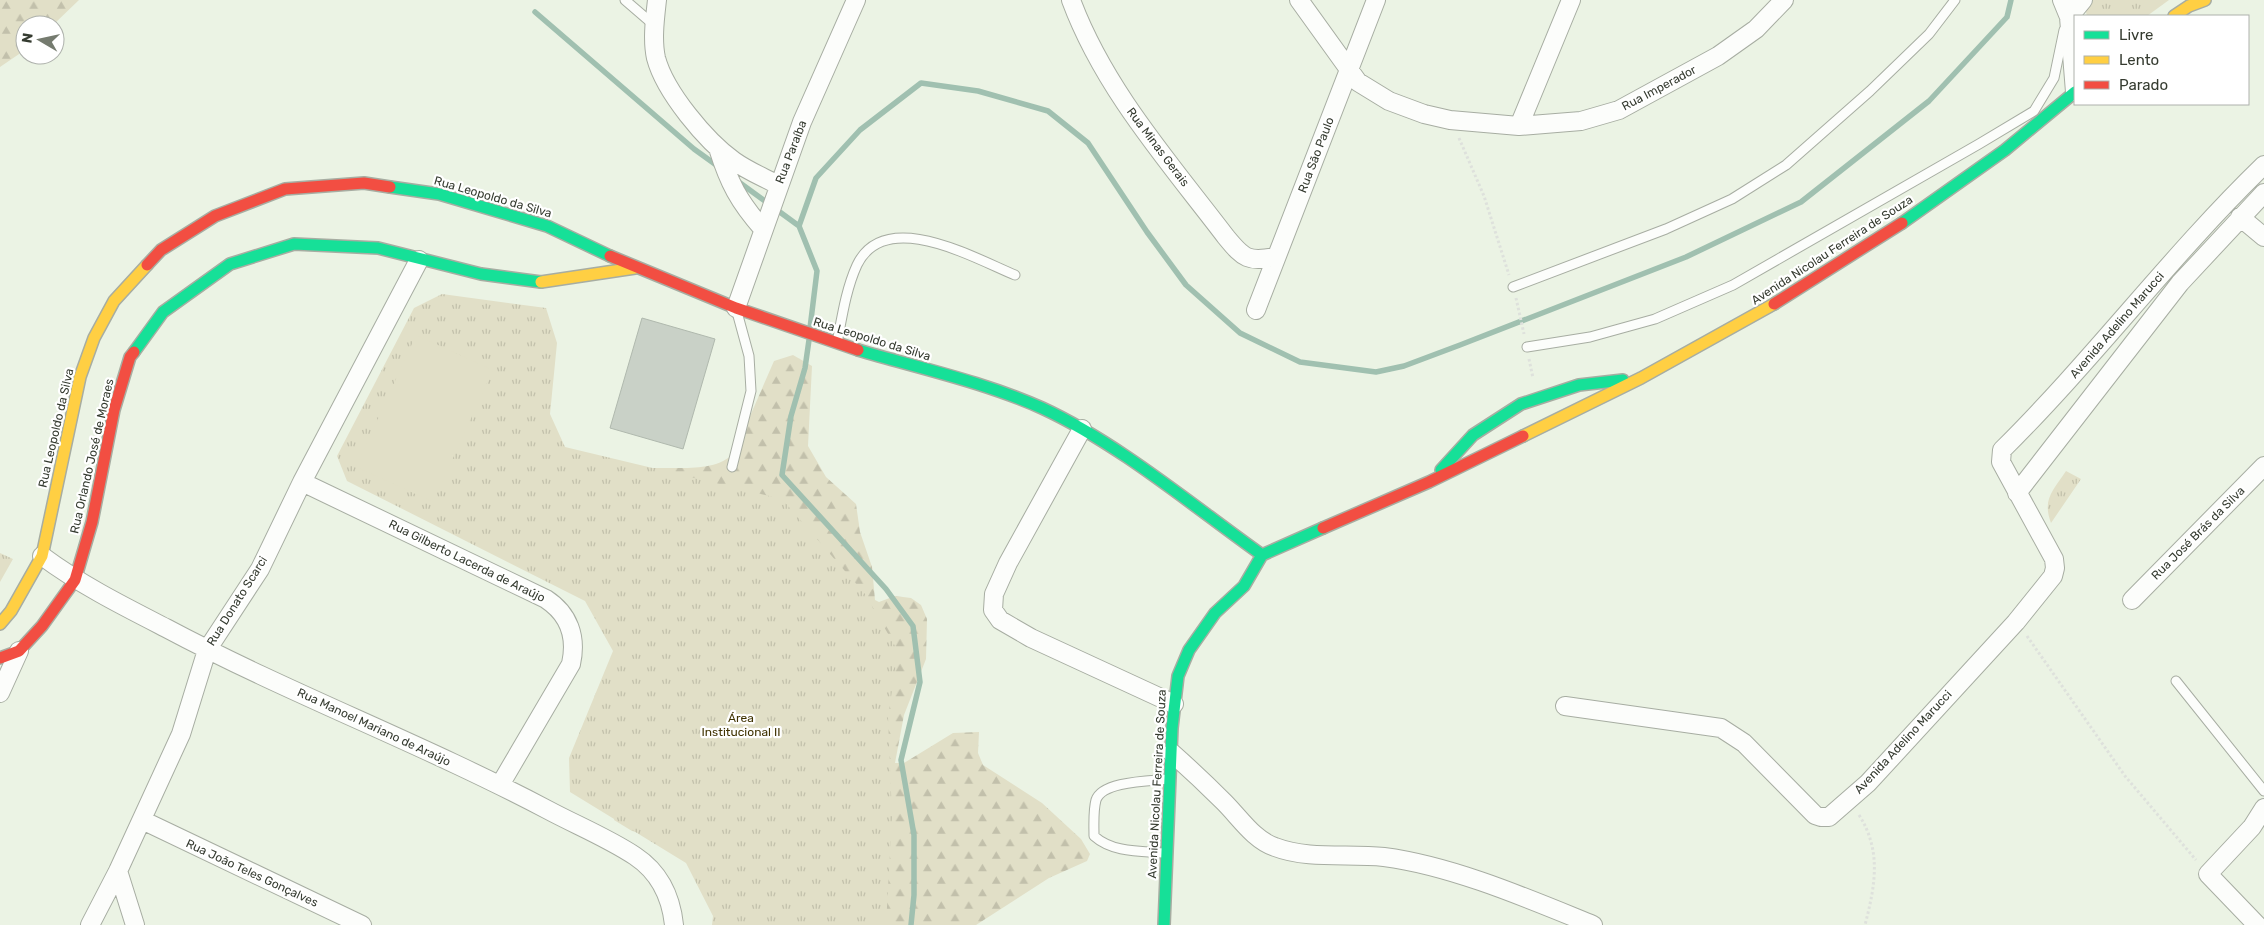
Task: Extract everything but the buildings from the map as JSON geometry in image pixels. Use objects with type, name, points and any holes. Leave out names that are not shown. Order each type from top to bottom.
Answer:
[{"type":"street","points":[[657,0],[654,25],[656,58],[671,91],[718,148],[743,167],[778,185]]},
{"type":"street","name":"Rua Paraíba","points":[[736,308],[778,185],[802,122],[856,0]]},
{"type":"street","name":"Rua Minas Gerais","points":[[1071,0],[1092,50],[1116,91],[1226,237],[1245,257],[1258,260],[1276,258]]},
{"type":"street","name":"Rua Imperador","points":[[1299,0],[1350,68],[1358,82],[1389,101],[1424,114],[1450,120],[1520,126],[1581,121],[1619,110],[1718,56],[1756,29],[1784,0]]},
{"type":"street","name":"Rua São Paulo","points":[[1256,310],[1376,0]]},
{"type":"street","points":[[1520,126],[1571,0]]},
{"type":"street","points":[[2074,84],[2065,7],[2083,0]]},
{"type":"street","points":[[2176,15],[2189,6],[2205,0]]},
{"type":"street","name":"Avenida Nicolau Ferreira de Souza","points":[[1164,925],[1174,704],[1178,676],[1189,650],[1215,614],[1244,586],[1262,556],[1429,482],[1641,378],[1763,312],[1884,236],[2005,150],[2074,93]]},
{"type":"street","points":[[718,148],[733,190],[763,230]]},
{"type":"street","name":"Avenida Adelino Marucci","points":[[1565,706],[1720,728],[1744,743],[1815,814],[1821,817],[1829,817],[1868,783],[2016,622],[2053,576],[2055,568],[2054,559],[2016,493],[2001,462],[2002,450],[2041,412],[2225,203],[2264,166]]},
{"type":"street","name":"Rua Leopoldo da Silva","points":[[0,624],[11,611],[42,556],[80,377],[94,338],[114,301],[161,250],[215,216],[285,189],[364,183],[439,194],[547,226],[635,268],[736,308],[836,343],[985,387],[1041,408],[1082,428],[1262,556]]},
{"type":"street","name":"Avenida Adelino Marucci","points":[[2016,493],[2180,283],[2240,217],[2264,194]]},
{"type":"street","points":[[2240,217],[2264,237]]},
{"type":"street","name":"Rua Orlando José de Moraes","points":[[0,658],[19,651],[42,626],[75,580],[92,522],[114,410],[130,357],[163,312],[230,264],[294,244],[378,248],[419,260],[481,274],[538,282],[635,268]]},
{"type":"street","name":"Rua Donato Scarci","points":[[90,925],[118,871],[180,734],[207,650],[260,569],[302,482],[419,260]]},
{"type":"street","name":"Avenida Nicolau Ferreira de Souza","points":[[1429,482],[1473,435],[1521,404],[1579,385],[1641,378]]},
{"type":"street","points":[[2041,412],[2064,430]]},
{"type":"street","points":[[1082,428],[1008,563],[994,594],[993,610],[1000,620],[1031,638],[1174,704]]},
{"type":"street","name":"Rua José Brás da Silva","points":[[2132,600],[2264,466]]},
{"type":"street","name":"Rua Gilberto Lacerda de Araújo","points":[[302,482],[546,599],[566,618],[574,645],[571,664],[500,785]]},
{"type":"street","name":"Rua Manoel Mariano de Araújo","points":[[42,556],[75,580],[207,650],[500,785],[635,856],[656,874],[664,886],[672,910],[674,925]]},
{"type":"street","points":[[0,693],[19,651]]},
{"type":"street","points":[[1172,753],[1225,803],[1256,836],[1274,847],[1299,852],[1384,857],[1439,868],[1546,906],[1593,925]]},
{"type":"street","points":[[2258,925],[2208,874],[2252,827],[2264,808]]},
{"type":"street","name":"Rua João Teles Gonçalves","points":[[142,820],[362,925]]},
{"type":"street","points":[[118,871],[135,925]]},
{"type":"lane","points":[[625,0],[654,25]]},
{"type":"lane","points":[[1513,287],[1578,264],[1666,229],[1732,199],[1786,165],[1870,91],[1929,34],[1955,0]]},
{"type":"lane","points":[[1527,348],[1590,337],[1655,319],[1733,285],[2034,111],[2054,78],[2064,32],[2065,7]]},
{"type":"lane","points":[[836,343],[846,297],[858,264],[873,244],[888,238],[919,238],[1015,275]]},
{"type":"lane","points":[[732,467],[752,391],[749,356],[736,308]]},
{"type":"lane","points":[[2176,681],[2264,791]]},
{"type":"lane","points":[[1166,853],[1114,848],[1102,843],[1094,836],[1095,809],[1096,800],[1104,790],[1115,786],[1170,779]]},
{"type":"path","points":[[1450,120],[1484,196],[1513,287],[1538,399]]},
{"type":"path","points":[[2016,622],[2125,776],[2208,874]]},
{"type":"path","points":[[1848,800],[1872,841],[1875,886],[1865,925]]},
{"type":"green space","points":[[0,0],[79,0],[63,15],[15,15],[15,57],[0,67]]},
{"type":"green space","points":[[2083,0],[2169,0],[2148,15],[2087,15]]},
{"type":"green space","name":"Área Institucional II","points":[[442,294],[546,308],[557,343],[550,414],[565,447],[782,499],[865,594],[898,651],[888,717],[892,816],[886,925],[712,925],[713,916],[686,863],[570,792],[569,758],[613,651],[585,601],[347,481],[337,456],[414,308]]},
{"type":"green space","points":[[416,335],[493,370],[433,502],[356,467]]},
{"type":"green space","points":[[793,355],[812,366],[808,446],[826,477],[856,504],[860,532],[872,567],[875,600],[879,602],[895,596],[911,598],[921,605],[927,619],[926,659],[904,715],[895,763],[904,763],[953,733],[979,732],[978,753],[983,765],[1042,803],[1081,839],[1090,854],[1087,861],[1049,878],[976,925],[755,925],[788,907],[657,837],[632,831],[614,820],[615,816],[641,801],[653,488],[652,468],[695,468],[717,464],[734,453],[774,361]]},
{"type":"green space","points":[[2066,471],[2081,479],[2051,523],[2048,501]]},
{"type":"green space","points":[[0,553],[13,559],[0,582]]},
{"type":"waterway","points":[[810,328],[817,271],[799,226],[816,178],[860,130],[921,83],[978,91],[1048,111],[1088,143],[1147,232],[1186,285],[1240,333],[1300,362],[1376,372],[1404,366],[1686,257],[1801,202],[1929,101],[2007,17],[2011,0]]},
{"type":"waterway","points":[[535,12],[694,149],[719,167]]},
{"type":"waterway","points":[[736,180],[799,226]]},
{"type":"waterway","points":[[809,340],[805,368],[791,416],[782,475],[886,589],[913,626],[920,682],[901,760],[914,835],[914,895],[911,925]]},
{"type":"traffic: fast","points":[[1902,223],[2005,150],[2074,93]]},
{"type":"traffic: fast","points":[[390,187],[439,194],[547,226],[610,256]]},
{"type":"traffic: fast","points":[[134,352],[163,312],[230,264],[294,244],[378,248],[481,274],[541,282]]},
{"type":"traffic: fast","points":[[858,350],[997,390],[1042,408],[1070,422],[1155,476],[1262,555]]},
{"type":"traffic: fast","points":[[1441,470],[1473,435],[1521,404],[1579,385],[1623,380]]},
{"type":"traffic: fast","points":[[1164,925],[1172,728],[1178,676],[1189,650],[1215,613],[1244,586],[1262,555],[1323,528]]},
{"type":"traffic: slow","points":[[2176,15],[2189,6],[2205,0]]},
{"type":"traffic: slow","points":[[0,624],[11,611],[42,556],[80,377],[94,338],[114,301],[147,265]]},
{"type":"traffic: slow","points":[[541,282],[635,268]]},
{"type":"traffic: slow","points":[[1523,436],[1641,378],[1774,304]]},
{"type":"traffic: jam","points":[[147,265],[161,250],[215,216],[285,189],[364,183],[390,187]]},
{"type":"traffic: jam","points":[[1774,304],[1902,223]]},
{"type":"traffic: jam","points":[[610,256],[736,308],[858,350]]},
{"type":"traffic: jam","points":[[0,658],[19,651],[42,626],[75,580],[92,522],[114,410],[130,357],[134,352]]},
{"type":"traffic: jam","points":[[1323,528],[1429,482],[1523,436]]}]
